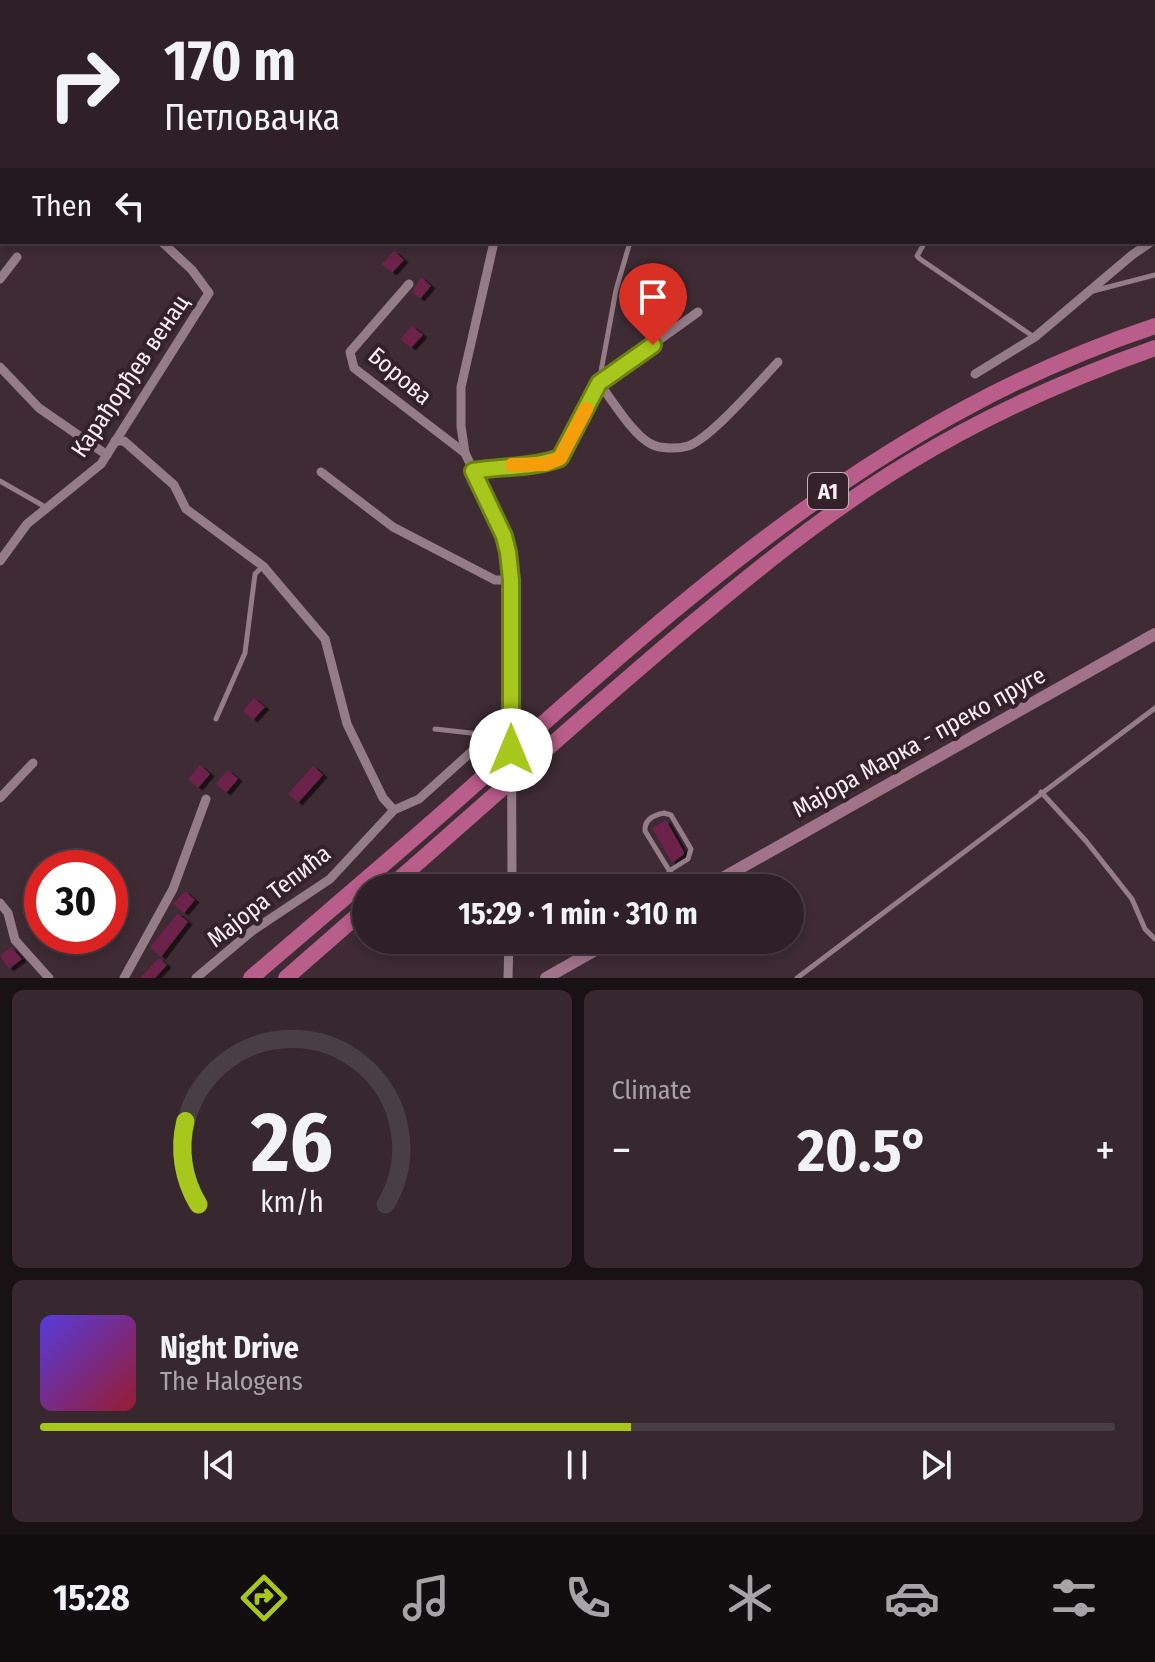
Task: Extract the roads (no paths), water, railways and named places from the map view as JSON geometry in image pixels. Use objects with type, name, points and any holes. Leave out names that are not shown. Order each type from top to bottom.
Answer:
[{"type":"highway","name":"A1","points":[[251,978],[544,723],[762,539],[882,455],[934,424],[1090,349],[1155,326]]},
{"type":"highway","name":"A1","points":[[405,874],[712,606],[785,548],[870,487],[932,449],[1019,404],[1155,348]]},
{"type":"highway","points":[[286,978],[352,920]]},
{"type":"street","name":"Карађорђев венац","points":[[0,561],[27,524],[101,464],[209,293],[192,270],[164,244]]},
{"type":"street","points":[[494,244],[461,387],[461,426],[465,453],[504,536],[511,580],[512,874]]},
{"type":"street","points":[[975,374],[1035,337],[1148,244]]},
{"type":"street","points":[[0,279],[17,257]]},
{"type":"street","name":"Борова","points":[[409,284],[350,352],[350,360],[354,368],[465,453]]},
{"type":"street","points":[[473,471],[546,464],[560,458],[599,383],[698,312]]},
{"type":"street","points":[[599,383],[632,427],[650,444],[667,448],[688,446],[716,426],[778,362]]},
{"type":"street","points":[[0,367],[39,408],[107,455]]},
{"type":"street","points":[[115,441],[124,441],[174,485],[186,509],[263,566],[325,639],[347,724],[383,798],[394,810]]},
{"type":"street","points":[[321,472],[393,527],[495,580],[511,580]]},
{"type":"street","name":"Мајора Марка - преко пруге","points":[[730,874],[1155,634]]},
{"type":"street","name":"Мајора Тепића","points":[[196,978],[252,931],[330,879],[394,810],[419,799],[490,735],[511,723]]},
{"type":"street","points":[[0,798],[33,763]]},
{"type":"street","points":[[124,978],[173,889],[206,799]]},
{"type":"street","points":[[0,903],[8,913],[15,940],[49,978]]},
{"type":"street","points":[[508,978],[509,954]]},
{"type":"street","points":[[546,978],[588,954]]},
{"type":"lane","points":[[599,383],[616,290],[629,244]]},
{"type":"lane","points":[[924,244],[917,256],[920,259],[1035,337]]},
{"type":"lane","points":[[1088,292],[1155,275]]},
{"type":"lane","points":[[0,481],[47,508]]},
{"type":"lane","points":[[216,719],[245,653],[255,574],[263,566]]},
{"type":"lane","points":[[797,978],[1155,708]]},
{"type":"lane","points":[[435,729],[490,735]]},
{"type":"lane","points":[[1041,792],[1086,841],[1132,899],[1145,929],[1155,939]]},
{"type":"lane","points":[[669,871],[688,859],[691,849],[671,815],[664,813],[652,817],[645,828],[669,871],[671,874]]}]
